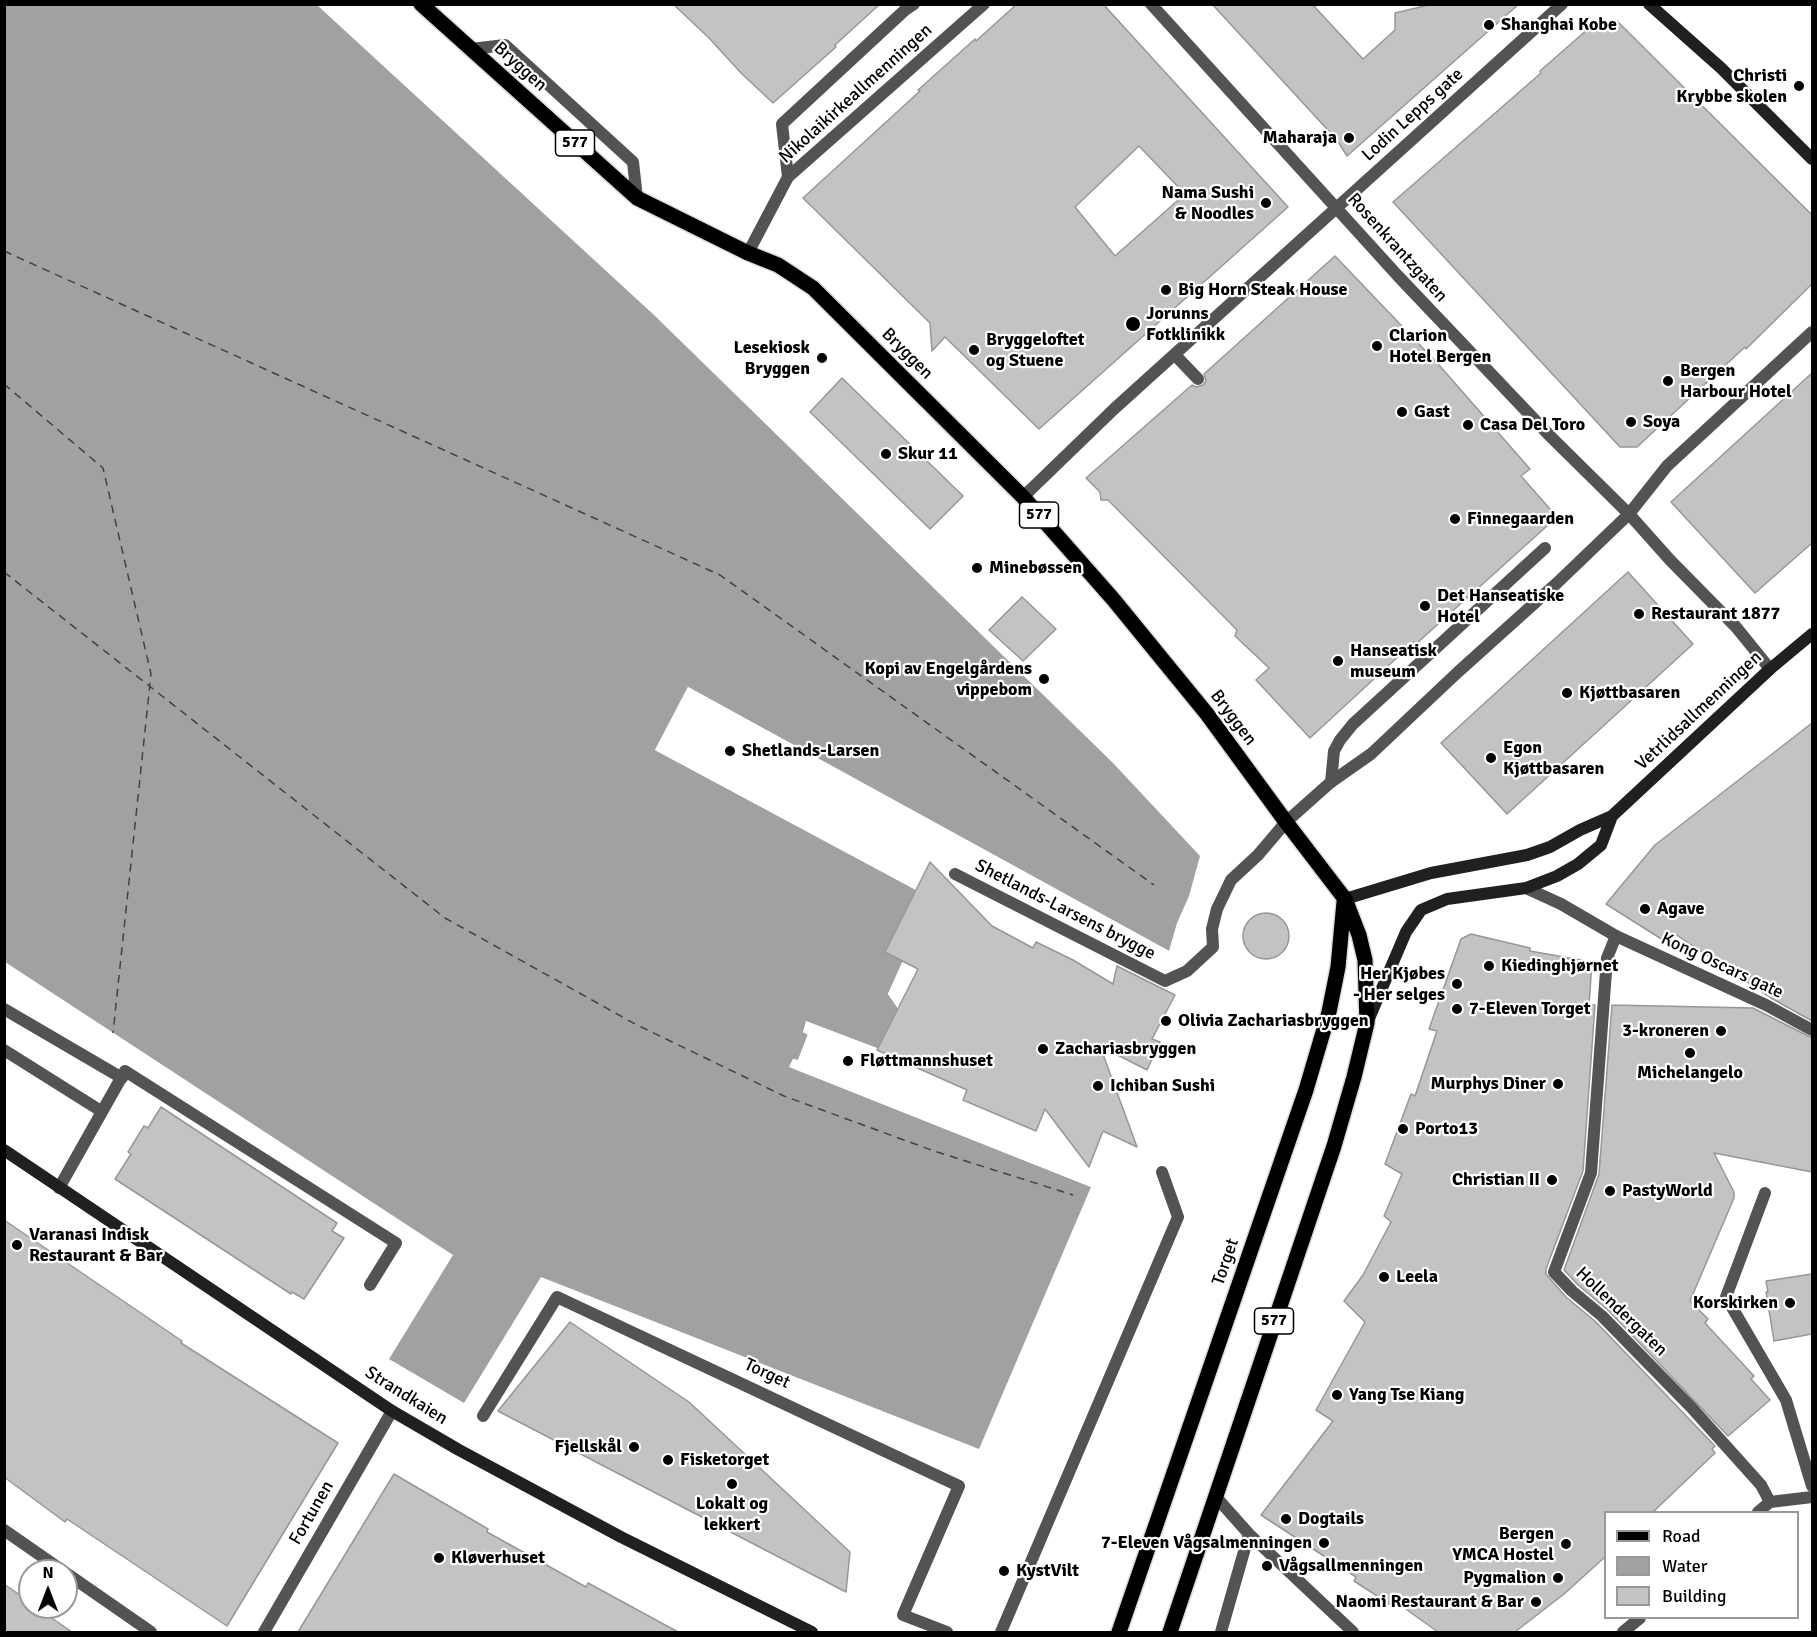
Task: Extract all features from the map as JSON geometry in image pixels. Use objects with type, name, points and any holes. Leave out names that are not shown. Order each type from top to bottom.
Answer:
[{"type":"main road","name":"Bryggen","points":[[421,4],[637,198],[748,253],[778,265],[813,288],[1023,497],[1113,598],[1207,714],[1286,822]]},
{"type":"main road","points":[[1649,4],[1721,68],[1812,159]]},
{"type":"main road","name":"Vetrlidsallmenningen","points":[[1612,816],[1770,669],[1812,634]]},
{"type":"main road","points":[[1367,1023],[1406,932],[1422,910],[1447,899],[1526,888],[1564,872],[1601,845],[1612,816]]},
{"type":"main road","points":[[1345,899],[1431,873],[1527,855],[1550,847],[1612,816]]},
{"type":"main road","name":"577","points":[[1170,1632],[1334,1146],[1367,1023],[1365,960],[1359,935],[1345,899],[1286,822]]},
{"type":"main road","name":"Torget","points":[[1119,1632],[1306,1090],[1329,1012],[1338,966],[1345,899]]},
{"type":"main road","name":"Strandkaien","points":[[4,1150],[392,1411],[459,1450],[621,1537],[812,1632]]},
{"type":"street","name":"Nikolaikirkeallmenningen","points":[[748,253],[788,177],[984,4]]},
{"type":"street","name":"Rosenkrantzgaten","points":[[1151,4],[1469,352],[1629,514],[1670,560],[1736,627],[1770,669]]},
{"type":"street","name":"Lodin Lepps gate","points":[[1023,497],[1114,409],[1562,4]]},
{"type":"street","points":[[788,177],[782,124],[906,6]]},
{"type":"street","points":[[471,49],[505,45],[633,162],[637,198]]},
{"type":"street","points":[[1286,822],[1331,782],[1371,754],[1557,583],[1629,514],[1667,466],[1812,332]]},
{"type":"street","points":[[1175,355],[1198,380]]},
{"type":"street","points":[[1331,782],[1334,751],[1353,724],[1545,548]]},
{"type":"street","name":"Shetlands-Larsens brygge","points":[[955,874],[1164,981],[1187,971],[1213,947],[1212,929],[1217,909],[1231,880],[1258,855],[1286,822]]},
{"type":"street","name":"Kong Oscars gate","points":[[1526,888],[1561,904],[1616,936],[1766,1005],[1812,1030]]},
{"type":"street","name":"Hollendergaten","points":[[1616,936],[1607,958],[1591,1173],[1554,1272],[1572,1291],[1602,1316],[1690,1407],[1761,1485],[1770,1502]]},
{"type":"street","points":[[4,1009],[122,1078]]},
{"type":"street","points":[[4,1050],[101,1111]]},
{"type":"street","points":[[59,1188],[125,1071],[396,1243],[370,1285]]},
{"type":"street","points":[[1001,1632],[1178,1217],[1161,1172]]},
{"type":"street","points":[[1764,1193],[1726,1297],[1786,1400],[1812,1486]]},
{"type":"street","name":"Torget","points":[[483,1416],[557,1297],[959,1486],[903,1615],[947,1632]]},
{"type":"street","name":"Fortunen","points":[[264,1632],[392,1411]]},
{"type":"street","points":[[1216,1497],[1249,1534],[1353,1632]]},
{"type":"street","points":[[1759,1511],[1770,1502],[1812,1497]]},
{"type":"street","points":[[4,1530],[46,1559]]},
{"type":"street","points":[[1221,1632],[1249,1534]]},
{"type":"street","points":[[78,1581],[151,1632]]},
{"type":"street","points":[[1623,1632],[1638,1619]]},
{"type":"water","points":[[4,5],[317,5],[654,315],[1113,763],[1200,856],[1189,896],[1177,923],[1169,951],[688,687],[655,750],[931,898],[888,994],[904,1017],[890,1053],[807,1022],[803,1032],[808,1034],[798,1060],[793,1059],[790,1067],[1091,1187],[979,1449],[541,1277],[464,1403],[389,1359],[453,1255],[5,962]]},
{"type":"pier","points":[[688,687],[1169,951],[1168,953],[689,691],[659,749],[933,895],[934,899],[892,994],[907,1015],[892,1055],[889,1056],[808,1025],[807,1031],[811,1035],[800,1062],[794,1062],[793,1065],[1090,1184],[1091,1187],[789,1067],[793,1059],[798,1060],[808,1035],[803,1032],[806,1021],[890,1053],[904,1017],[888,994],[931,898],[655,750]]},
{"type":"building","points":[[673,4],[880,4],[773,103]]},
{"type":"building","points":[[1017,4],[1103,4],[1288,207],[1039,429],[945,337],[932,351],[930,323],[803,198],[920,91],[918,90],[975,39],[976,41]],"holes":[[[1139,146],[1185,194],[1115,256],[1075,207]]]},
{"type":"building","points":[[1212,4],[1312,4],[1363,59],[1395,30],[1395,13],[1433,4],[1519,4],[1347,156],[1337,140]]},
{"type":"building","points":[[1597,21],[1617,21],[1812,215],[1812,284],[1746,349],[1745,347],[1637,447],[1620,447],[1393,202]]},
{"type":"building","points":[[1335,256],[1439,365],[1530,469],[1521,476],[1557,517],[1416,644],[1414,642],[1310,738],[1256,680],[1269,668],[1235,636],[1237,630],[1108,500],[1101,500],[1100,492],[1086,478],[1192,385],[1196,387],[1203,385],[1206,381],[1204,374]]},
{"type":"building","points":[[1812,373],[1812,543],[1755,593],[1671,502]]},
{"type":"building","name":"Skur 11","points":[[842,378],[963,496],[930,529],[810,412]]},
{"type":"building","name":"Kjøttbasaren","points":[[1628,572],[1693,644],[1507,814],[1441,743]]},
{"type":"building","points":[[1022,597],[1056,629],[1023,661],[989,630]]},
{"type":"building","points":[[1812,723],[1812,1021],[1771,998],[1672,932],[1663,940],[1606,904],[1655,845]]},
{"type":"building","name":"Zachariasbryggen","points":[[930,862],[992,926],[1033,948],[1036,942],[1073,960],[1113,984],[1117,966],[1175,995],[1152,1039],[1160,1042],[1147,1070],[1100,1046],[1137,1147],[1103,1131],[1089,1167],[1045,1109],[1036,1131],[963,1100],[967,1090],[877,1050],[918,969],[885,952]]},
{"type":"building","points":[[1266,913],[1282,920],[1289,936],[1282,952],[1266,959],[1250,952],[1243,936],[1250,920]]},
{"type":"building","points":[[1471,934],[1530,948],[1530,951],[1592,962],[1589,1005],[1595,1005],[1583,1171],[1546,1274],[1566,1297],[1596,1322],[1715,1446],[1712,1449],[1715,1453],[1654,1511],[1604,1511],[1604,1558],[1564,1594],[1515,1632],[1438,1632],[1393,1600],[1391,1605],[1354,1581],[1356,1577],[1261,1515],[1333,1421],[1316,1410],[1365,1322],[1344,1301],[1363,1275],[1391,1222],[1384,1216],[1402,1174],[1385,1164],[1411,1094],[1415,1096],[1437,1031],[1429,1029],[1461,939]]},
{"type":"building","points":[[1612,1005],[1753,1008],[1812,1038],[1812,1172],[1714,1153],[1734,1192],[1734,1198],[1690,1301],[1708,1319],[1705,1323],[1754,1376],[1751,1379],[1770,1400],[1728,1436],[1608,1310],[1564,1270],[1599,1174]]},
{"type":"building","points":[[161,1107],[337,1223],[332,1231],[344,1238],[304,1299],[292,1292],[291,1294],[115,1179],[131,1154],[128,1152],[144,1126],[148,1128]]},
{"type":"building","points":[[4,1220],[182,1341],[181,1343],[338,1443],[227,1626],[67,1519],[65,1522],[4,1477]]},
{"type":"building","name":"Korskirken","points":[[1812,1274],[1812,1334],[1774,1341],[1766,1281]]},
{"type":"building","points":[[570,1322],[689,1402],[850,1552],[846,1592],[498,1411]]},
{"type":"building","name":"Kløverhuset","points":[[394,1474],[488,1529],[487,1532],[586,1587],[588,1583],[678,1632],[298,1632]]},
{"type":"building","points":[[4,1584],[18,1594],[18,1619],[53,1619],[72,1632],[4,1632]]},
{"type":"ferry route","points":[[4,251],[720,575],[1154,885]]},
{"type":"ferry route","points":[[4,384],[103,468],[151,674],[113,1033]]},
{"type":"ferry route","points":[[4,572],[445,918],[635,1024],[784,1096],[934,1151],[1073,1195]]},
{"type":"place","name":"Shanghai Kobe","points":[[1489,25]]},
{"type":"place","name":"Christi Krybbe skolen","points":[[1799,86]]},
{"type":"place","name":"Maharaja","points":[[1349,138]]},
{"type":"place","name":"Nama Sushi & Noodles","points":[[1266,203]]},
{"type":"place","name":"Big Horn Steak House","points":[[1166,290]]},
{"type":"place","name":"Jorunns Fotklinikk","points":[[1133,324]]},
{"type":"place","name":"Clarion Hotel Bergen","points":[[1377,346]]},
{"type":"place","name":"Bryggeloftet og Stuene","points":[[974,350]]},
{"type":"place","name":"Lesekiosk Bryggen","points":[[822,358]]},
{"type":"place","name":"Bergen Harbour Hotel","points":[[1668,381]]},
{"type":"place","name":"Gast","points":[[1402,412]]},
{"type":"place","name":"Soya","points":[[1631,422]]},
{"type":"place","name":"Casa Del Toro","points":[[1468,425]]},
{"type":"place","name":"Skur 11","points":[[886,454]]},
{"type":"place","name":"Finnegaarden","points":[[1455,519]]},
{"type":"place","name":"Minebøssen","points":[[977,568]]},
{"type":"place","name":"Det Hanseatiske Hotel","points":[[1425,606]]},
{"type":"place","name":"Restaurant 1877","points":[[1639,614]]},
{"type":"place","name":"Hanseatisk museum","points":[[1338,661]]},
{"type":"place","name":"Kopi av Engelgårdens vippebom","points":[[1044,679]]},
{"type":"place","name":"Kjøttbasaren","points":[[1567,693]]},
{"type":"place","name":"Shetlands-Larsen","points":[[730,751]]},
{"type":"place","name":"Egon Kjøttbasaren","points":[[1491,758]]},
{"type":"place","name":"Agave","points":[[1645,909]]},
{"type":"place","name":"Kiedinghjørnet","points":[[1489,966]]},
{"type":"place","name":"Her Kjøbes - Her selges","points":[[1457,984]]},
{"type":"place","name":"7-Eleven Torget","points":[[1457,1009]]},
{"type":"place","name":"Olivia Zachariasbryggen","points":[[1166,1021]]},
{"type":"place","name":"3-kroneren","points":[[1721,1031]]},
{"type":"place","name":"Zachariasbryggen","points":[[1043,1049]]},
{"type":"place","name":"Michelangelo","points":[[1690,1053]]},
{"type":"place","name":"Fløttmannshuset","points":[[848,1061]]},
{"type":"place","name":"Murphys Diner","points":[[1558,1084]]},
{"type":"place","name":"Ichiban Sushi","points":[[1098,1086]]},
{"type":"place","name":"Porto13","points":[[1403,1129]]},
{"type":"place","name":"Christian II","points":[[1552,1180]]},
{"type":"place","name":"PastyWorld","points":[[1610,1191]]},
{"type":"place","name":"Varanasi Indisk Restaurant & Bar","points":[[17,1245]]},
{"type":"place","name":"Leela","points":[[1384,1277]]},
{"type":"place","name":"Korskirken","points":[[1790,1303]]},
{"type":"place","name":"Yang Tse Kiang","points":[[1337,1395]]},
{"type":"place","name":"Fjellskål","points":[[634,1447]]},
{"type":"place","name":"Fisketorget","points":[[668,1460]]},
{"type":"place","name":"Lokalt og lekkert","points":[[732,1484]]},
{"type":"place","name":"Dogtails","points":[[1286,1519]]},
{"type":"place","name":"7-Eleven Vågsalmenningen","points":[[1324,1543]]},
{"type":"place","name":"Bergen YMCA Hostel","points":[[1566,1544]]},
{"type":"place","name":"Kløverhuset","points":[[439,1558]]},
{"type":"place","name":"Vågsallmenningen","points":[[1267,1566]]},
{"type":"place","name":"KystVilt","points":[[1004,1571]]},
{"type":"place","name":"Pygmalion","points":[[1558,1578]]},
{"type":"place","name":"Naomi Restaurant & Bar","points":[[1536,1602]]}]
